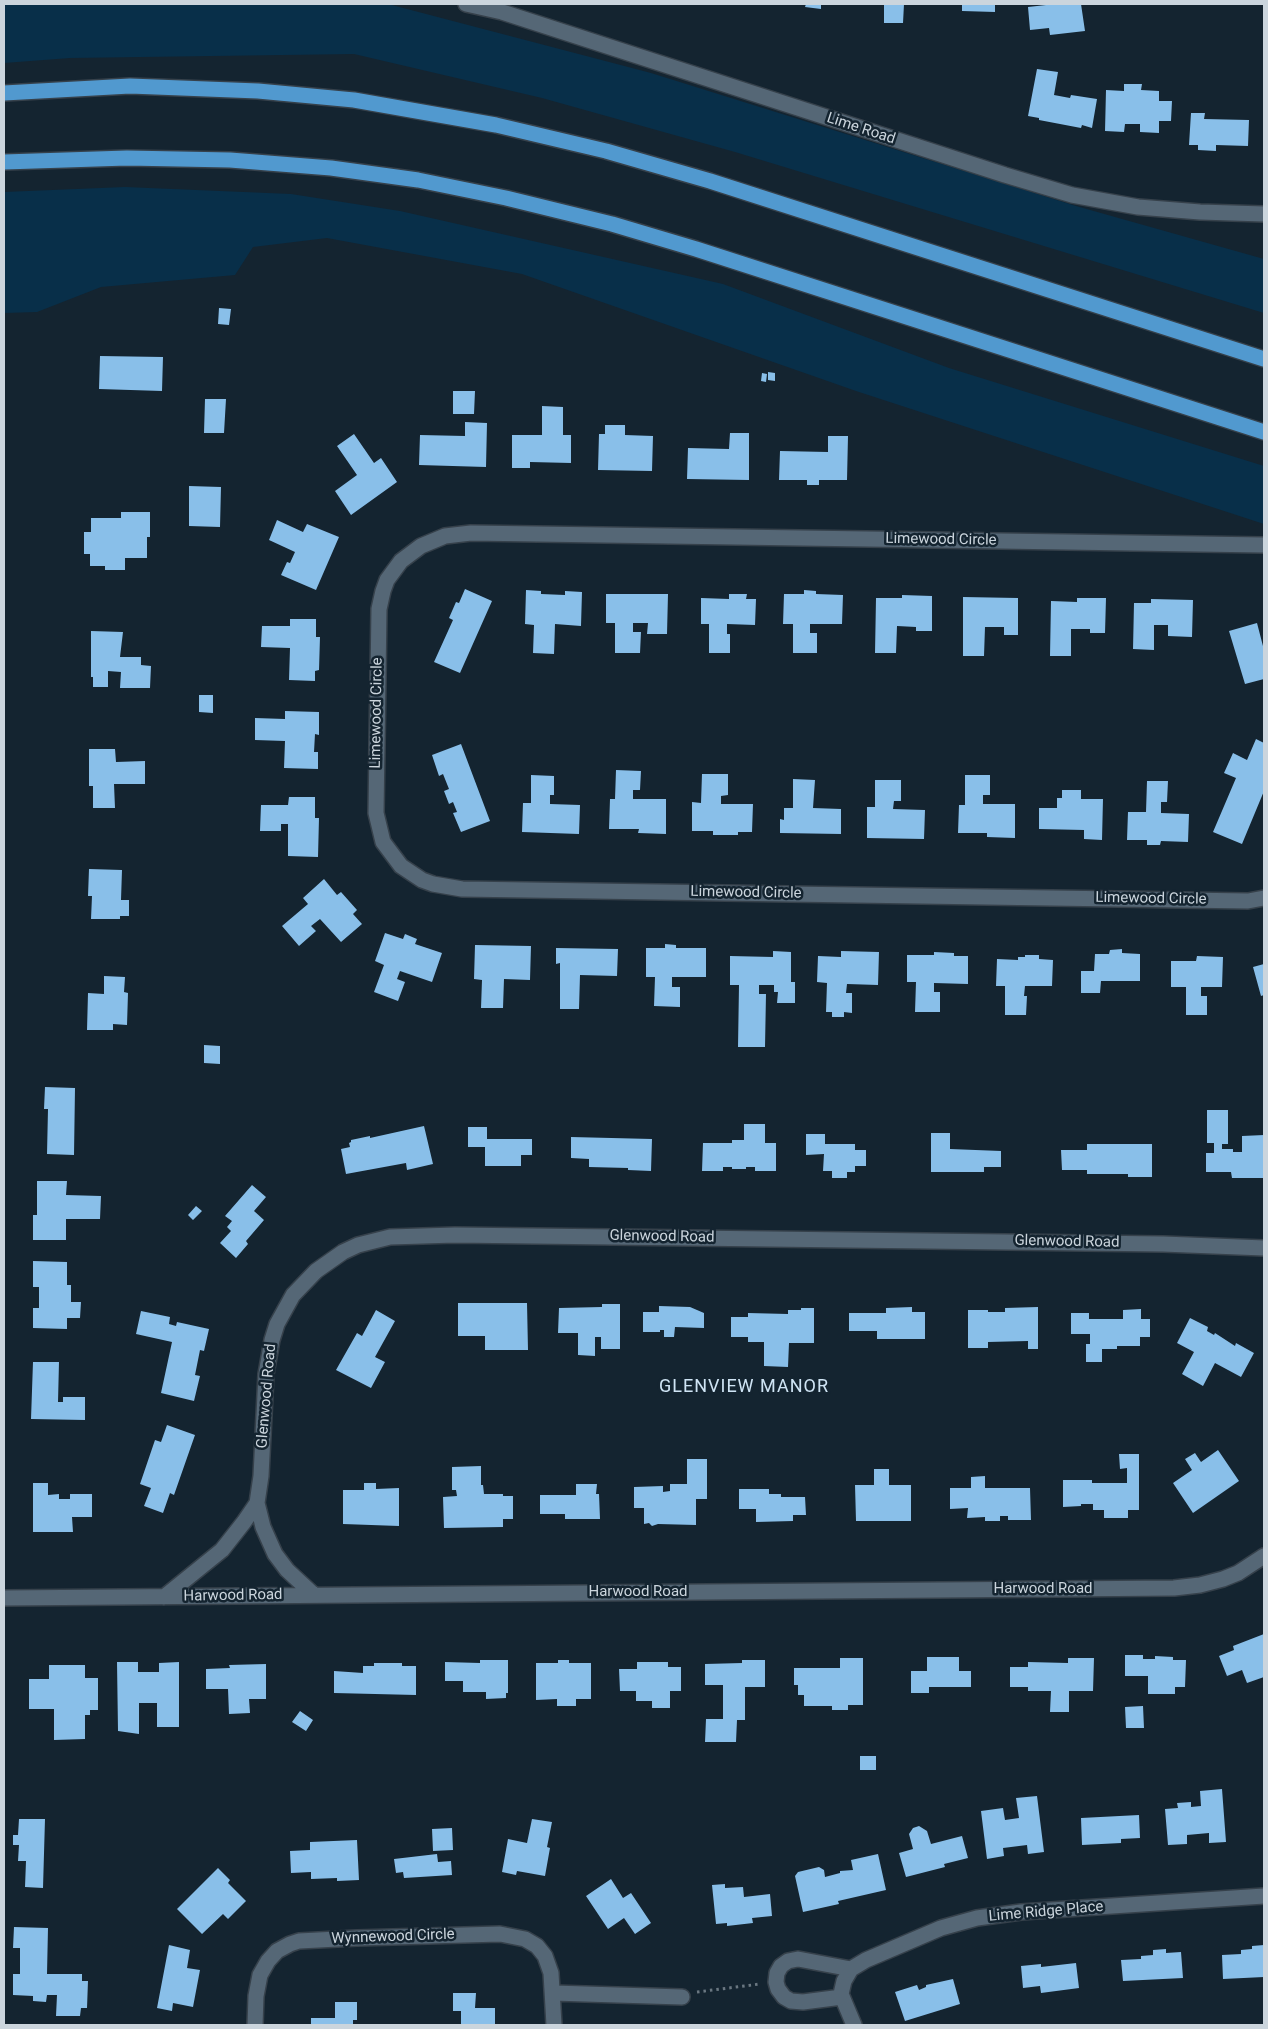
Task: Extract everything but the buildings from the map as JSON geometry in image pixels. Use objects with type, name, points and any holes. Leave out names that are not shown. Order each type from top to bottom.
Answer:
[{"type":"highway","points":[[4,93],[130,86],[258,90],[354,100],[496,125],[606,151],[710,182],[1264,359]]},
{"type":"highway","points":[[4,162],[128,158],[230,160],[331,168],[418,180],[506,198],[612,224],[696,249],[1264,432]]},
{"type":"street","name":"Lime Road","points":[[466,4],[504,8],[996,172],[1072,195],[1138,207],[1200,212],[1264,214]]},
{"type":"street","name":"Limewood Circle","points":[[1264,545],[471,533],[445,536],[421,546],[406,557],[394,570],[383,591],[379,609],[376,813],[383,842],[401,866],[422,880],[454,888],[1248,900],[1264,898]]},
{"type":"street","name":"Glenwood Road","points":[[314,1595],[287,1570],[275,1554],[262,1526],[257,1502],[261,1476],[266,1374],[277,1324],[293,1295],[316,1271],[343,1252],[374,1240],[390,1237],[455,1235],[608,1236],[1163,1244],[1264,1248]]},
{"type":"street","name":"Glenwood Road","points":[[164,1597],[222,1550],[257,1502]]},
{"type":"street","name":"Harwood Road","points":[[4,1598],[1174,1588],[1200,1585],[1223,1579],[1238,1573],[1264,1556]]},
{"type":"street","name":"Lime Ridge Place","points":[[847,1975],[866,1960],[915,1938],[941,1928],[977,1918],[1021,1912],[1264,1896]]},
{"type":"street","name":"Wynnewood Circle","points":[[255,2025],[256,1996],[260,1975],[268,1961],[277,1952],[290,1944],[299,1941],[500,1934],[525,1939],[537,1946],[549,1963],[553,1993],[554,2025]]},
{"type":"street","points":[[842,1997],[803,2002],[791,2001],[784,1997],[778,1989],[776,1982],[781,1966],[788,1961],[798,1959],[847,1975],[841,1989],[842,1997],[854,2025]]},
{"type":"street","points":[[553,1993],[682,1996]]},
{"type":"path","points":[[682,1996],[696,1992],[776,1982]]},
{"type":"shaded area","points":[[4,4],[388,4],[651,73],[1076,206],[1264,259],[1264,313],[735,152],[542,98],[354,54],[70,58],[4,63]]},
{"type":"shaded area","points":[[125,187],[291,194],[400,211],[723,284],[949,368],[1264,466],[1264,524],[856,391],[522,274],[327,238],[253,247],[235,275],[101,287],[37,312],[4,313],[4,192]]},
{"type":"district","name":"GLENVIEW MANOR","points":[[744,1387]]}]
